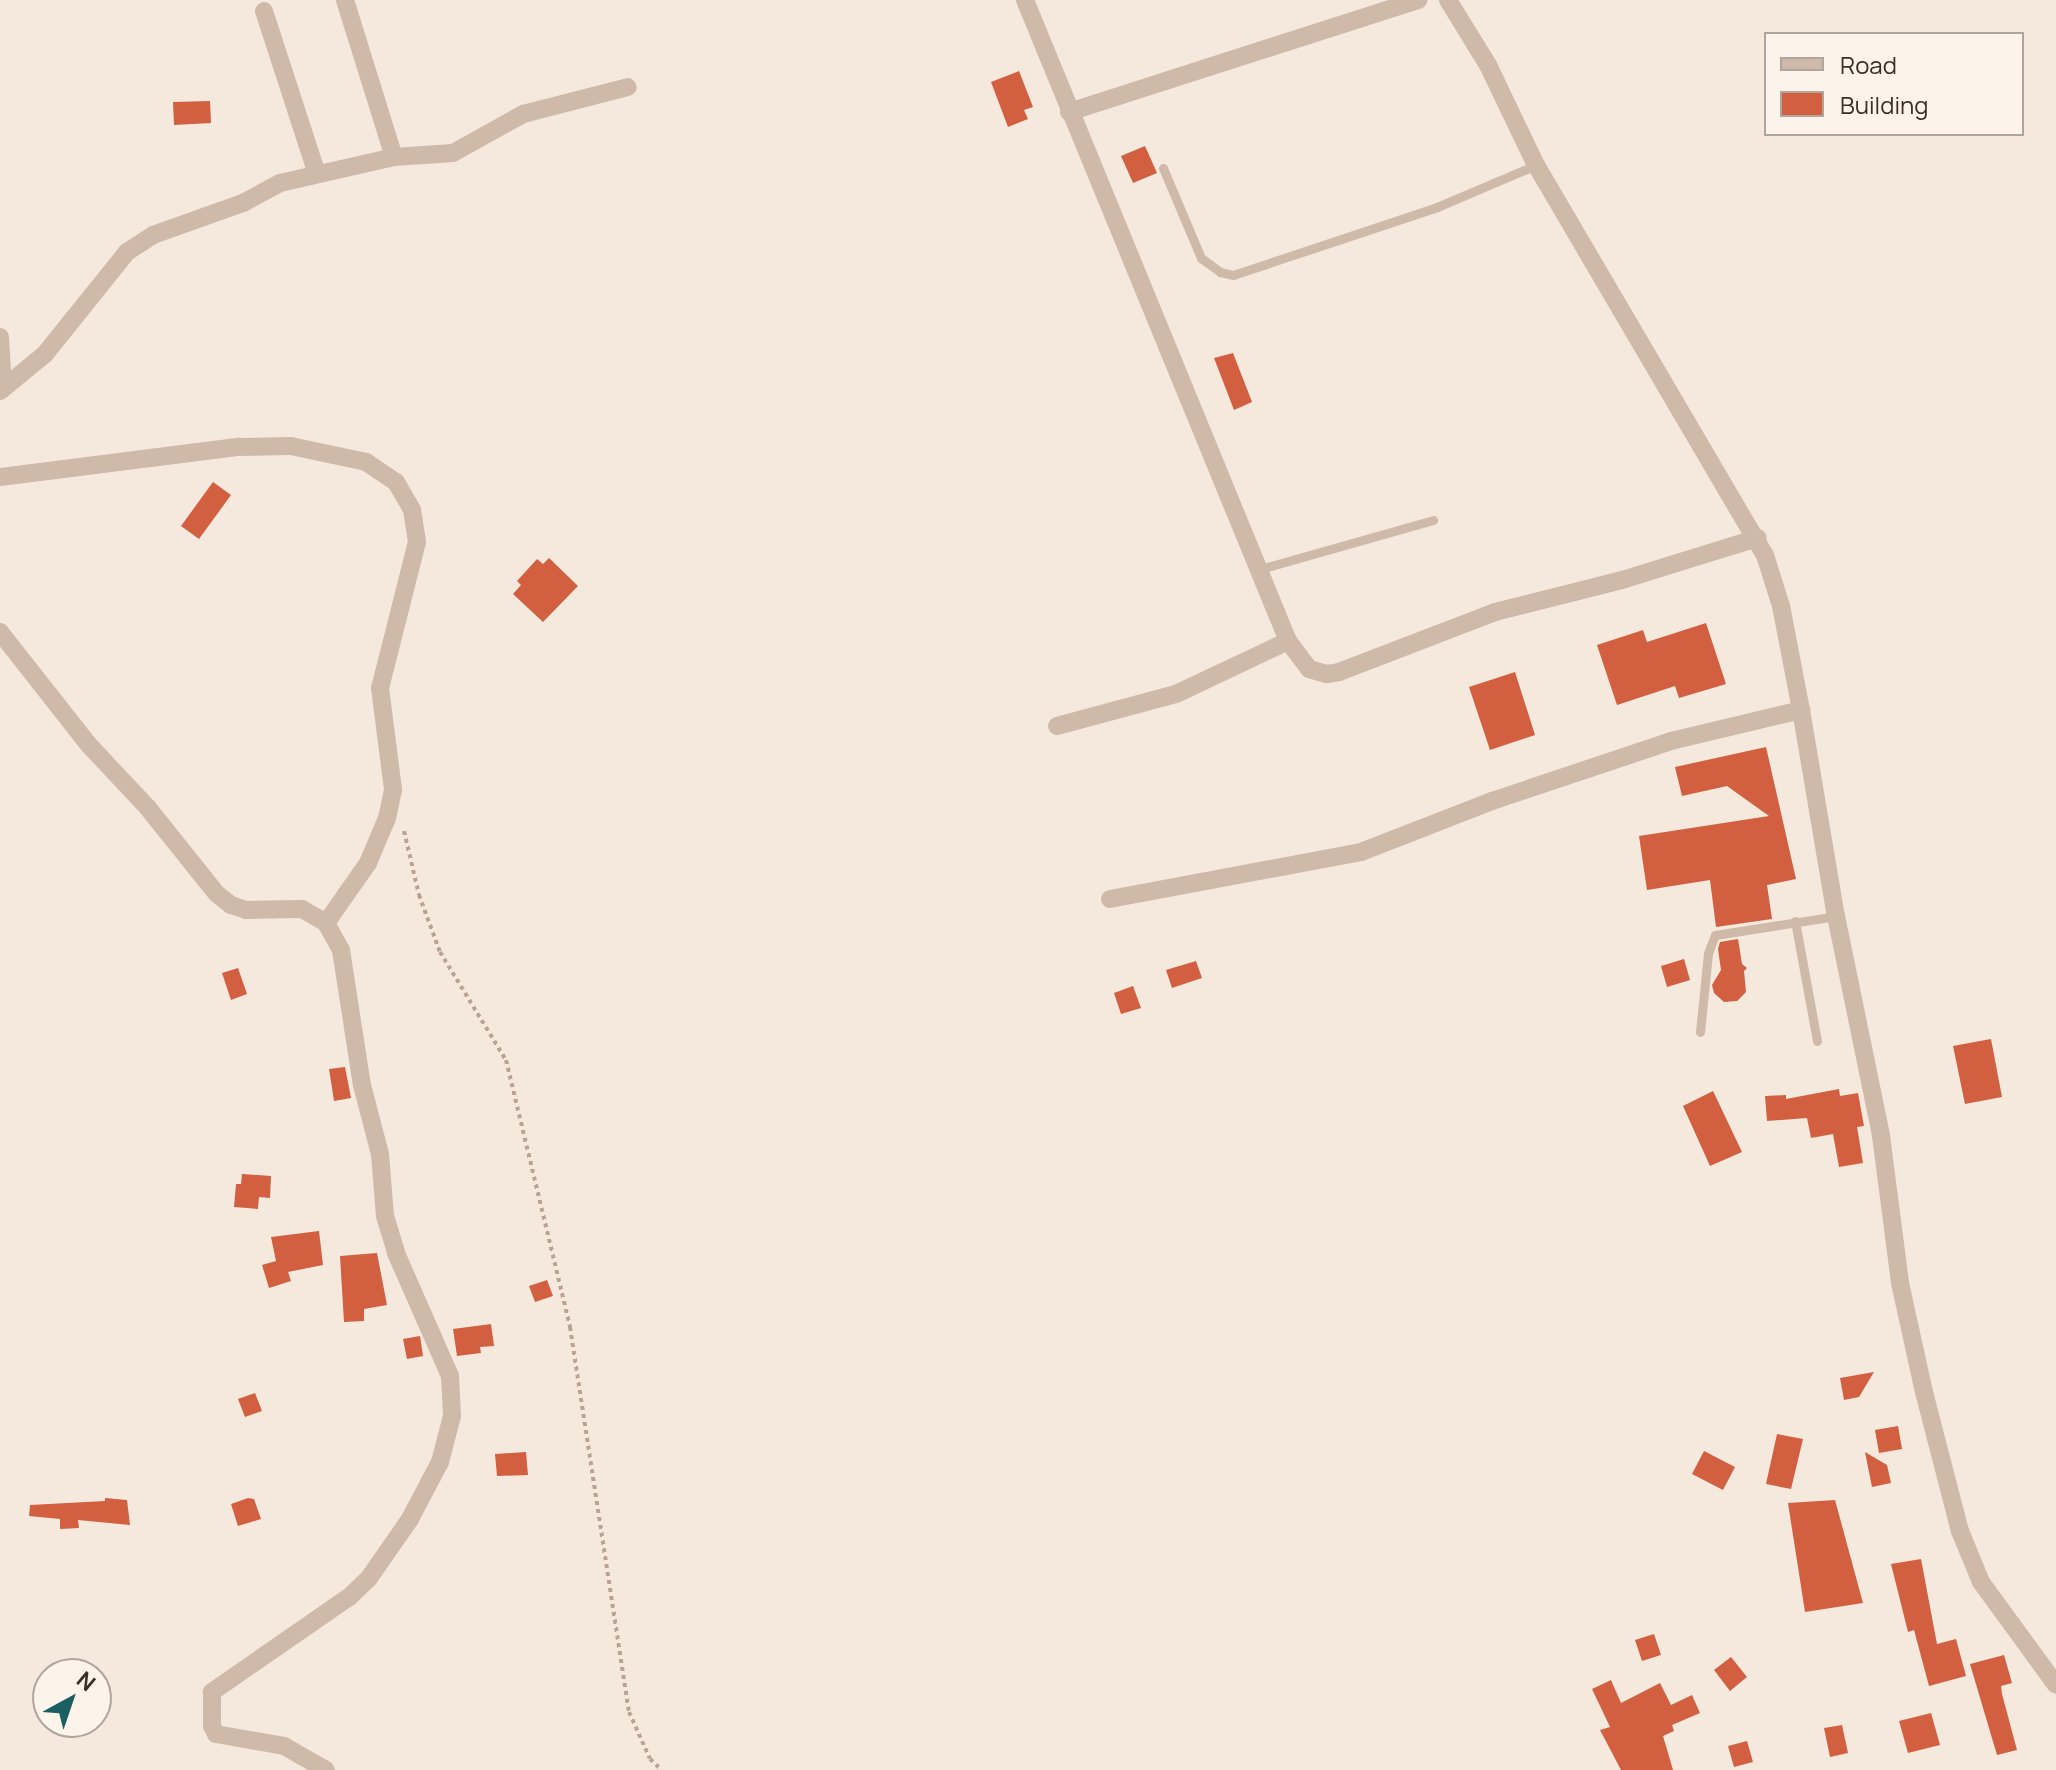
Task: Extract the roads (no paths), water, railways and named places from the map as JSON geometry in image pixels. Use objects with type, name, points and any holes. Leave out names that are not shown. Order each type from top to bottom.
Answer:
[{"type":"street","points":[[345,0],[394,157]]},
{"type":"street","points":[[1025,0],[1288,641],[1309,669],[1327,674],[1495,612],[1622,580],[1758,538]]},
{"type":"street","points":[[1069,112],[1418,0]]},
{"type":"street","points":[[1448,0],[1473,37],[1536,165],[1758,538],[1781,606],[1801,710],[1836,916],[1881,1136],[1900,1283],[1960,1531],[1981,1582],[2056,1685]]},
{"type":"street","points":[[264,11],[317,174]]},
{"type":"street","points":[[2,389],[63,336],[117,264],[144,240],[243,203],[280,183],[394,157],[453,153],[523,114],[628,87]]},
{"type":"street","points":[[0,337],[2,389]]},
{"type":"street","points":[[0,477],[239,447],[291,446],[366,462],[396,482],[412,510],[417,542],[380,688],[393,790],[387,818],[368,863],[326,923]]},
{"type":"street","points":[[0,632],[88,744],[148,808],[217,894],[231,905],[246,910],[302,909],[326,923],[341,950],[349,985],[362,1085],[380,1154],[389,1235],[450,1376],[452,1416],[440,1462],[418,1505],[369,1578],[349,1597],[212,1692],[212,1726],[216,1734],[284,1746],[326,1770]]},
{"type":"street","points":[[1057,726],[1176,694],[1288,641]]},
{"type":"street","points":[[1110,899],[1361,852],[1492,801],[1671,741],[1801,710]]},
{"type":"lane","points":[[1163,168],[1201,258],[1220,272],[1233,275],[1437,207],[1536,165]]},
{"type":"lane","points":[[1260,569],[1433,520]]},
{"type":"lane","points":[[1700,1032],[1708,953],[1715,935],[1836,916]]},
{"type":"lane","points":[[1795,921],[1817,1041]]}]
